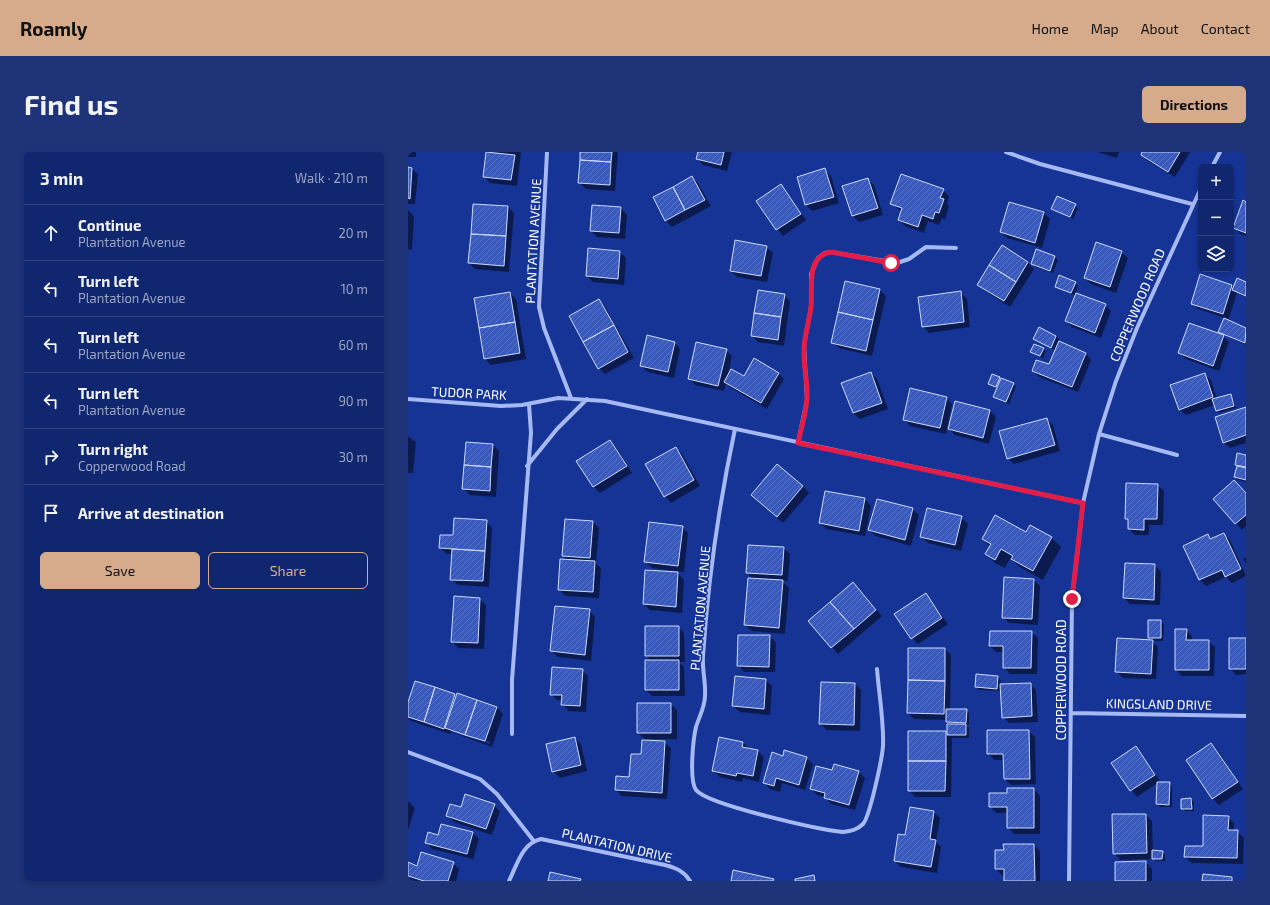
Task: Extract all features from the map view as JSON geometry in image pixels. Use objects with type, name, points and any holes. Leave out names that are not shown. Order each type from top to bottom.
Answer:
[{"type":"street","name":"PLANTATION AVENUE","points":[[547,152],[540,307],[544,328],[572,398]]},
{"type":"street","points":[[1006,152],[1040,164],[1192,204]]},
{"type":"street","points":[[1214,164],[1220,152]]},
{"type":"street","name":"COPPERWOOD ROAD","points":[[1069,881],[1072,599],[1083,503],[1100,434],[1116,381],[1137,328],[1198,193]]},
{"type":"street","points":[[798,443],[807,400],[804,345],[811,307],[811,274],[818,258],[825,253],[831,252],[897,263],[909,259],[926,247],[956,248]]},
{"type":"street","points":[[512,734],[512,680],[527,467],[531,433],[529,404],[552,398],[572,398],[628,406],[1083,503]]},
{"type":"street","name":"TUDOR PARK","points":[[408,399],[496,406],[529,404]]},
{"type":"street","points":[[527,467],[557,429],[586,399]]},
{"type":"street","name":"PLANTATION AVENUE","points":[[735,429],[719,511],[703,657],[706,695],[696,729],[692,777],[697,791],[716,801],[798,823],[843,832],[853,831],[862,825],[867,814],[882,756],[883,736],[877,669]]},
{"type":"street","points":[[1100,434],[1177,456]]},
{"type":"street","name":"KINGSLAND DRIVE","points":[[1071,713],[1246,716]]},
{"type":"street","points":[[408,752],[480,779],[497,794],[533,840],[524,851],[509,881]]},
{"type":"street","name":"PLANTATION DRIVE","points":[[533,840],[548,839],[665,865],[679,870],[687,875],[690,881]]},
{"type":"building","points":[[486,152],[515,155],[511,180],[483,177]]},
{"type":"building","points":[[580,152],[612,152],[611,162],[580,160]]},
{"type":"building","points":[[698,152],[724,152],[721,165],[696,159]]},
{"type":"building","points":[[1142,152],[1180,152],[1168,172],[1141,155]]},
{"type":"building","points":[[580,160],[611,162],[610,185],[578,183]]},
{"type":"building","points":[[408,167],[412,168],[410,199],[408,198]]},
{"type":"building","points":[[825,168],[834,197],[805,205],[797,177]]},
{"type":"building","points":[[901,174],[944,189],[940,198],[944,199],[939,213],[935,212],[933,219],[922,215],[918,227],[898,220],[902,208],[890,204]]},
{"type":"building","points":[[692,176],[705,200],[685,210],[673,187]]},
{"type":"building","points":[[868,178],[878,208],[852,216],[842,186]]},
{"type":"building","points":[[781,184],[801,214],[776,230],[756,201]]},
{"type":"building","points":[[673,187],[685,210],[665,221],[653,197]]},
{"type":"building","points":[[1057,196],[1076,204],[1070,217],[1051,209]]},
{"type":"building","points":[[1243,200],[1246,202],[1246,233],[1234,228]]},
{"type":"building","points":[[1009,202],[1044,212],[1035,243],[1000,232]]},
{"type":"building","points":[[473,204],[508,206],[506,236],[471,234]]},
{"type":"building","points":[[592,205],[621,207],[619,233],[590,231]]},
{"type":"building","points":[[471,234],[506,236],[504,266],[468,263]]},
{"type":"building","points":[[735,240],[767,246],[761,276],[730,271]]},
{"type":"building","points":[[1096,242],[1122,251],[1110,287],[1084,278]]},
{"type":"building","points":[[1002,245],[1028,262],[1016,282],[989,265]]},
{"type":"building","points":[[588,248],[620,251],[618,279],[586,276]]},
{"type":"building","points":[[1036,249],[1055,256],[1050,271],[1031,264]]},
{"type":"building","points":[[989,265],[1016,282],[1004,301],[977,285]]},
{"type":"building","points":[[1200,274],[1232,285],[1223,314],[1191,304]]},
{"type":"building","points":[[1059,275],[1076,282],[1071,293],[1055,287]]},
{"type":"building","points":[[1237,278],[1246,282],[1246,296],[1232,290]]},
{"type":"building","points":[[845,281],[880,289],[873,320],[838,312]]},
{"type":"building","points":[[758,290],[785,294],[781,317],[754,313]]},
{"type":"building","points":[[961,291],[964,322],[922,327],[918,297]]},
{"type":"building","points":[[510,292],[515,322],[479,328],[474,298]]},
{"type":"building","points":[[1076,293],[1106,304],[1095,333],[1065,321]]},
{"type":"building","points":[[599,299],[614,325],[583,342],[569,316]]},
{"type":"building","points":[[838,312],[873,320],[866,351],[831,343]]},
{"type":"building","points":[[754,313],[781,317],[778,340],[751,336]]},
{"type":"building","points":[[1224,318],[1246,328],[1245,343],[1218,332]]},
{"type":"building","points":[[515,322],[520,353],[484,359],[479,328]]},
{"type":"building","points":[[1189,323],[1224,335],[1213,366],[1178,353]]},
{"type":"building","points":[[614,325],[628,352],[598,369],[583,342]]},
{"type":"building","points":[[1039,327],[1056,336],[1051,348],[1033,339]]},
{"type":"building","points":[[647,335],[675,342],[668,372],[640,366]]},
{"type":"building","points":[[1059,341],[1086,353],[1072,387],[1032,371],[1036,360],[1049,364]]},
{"type":"building","points":[[696,342],[727,349],[718,386],[688,379]]},
{"type":"building","points":[[1034,344],[1044,348],[1040,356],[1030,352]]},
{"type":"building","points":[[754,358],[779,373],[761,403],[724,382],[731,369],[744,376]]},
{"type":"building","points":[[871,372],[882,403],[853,413],[841,383]]},
{"type":"building","points":[[1205,373],[1213,397],[1179,410],[1170,385]]},
{"type":"building","points":[[992,374],[1000,377],[996,387],[988,384]]},
{"type":"building","points":[[1001,378],[1014,383],[1006,402],[993,397]]},
{"type":"building","points":[[910,388],[947,397],[940,428],[903,420]]},
{"type":"building","points":[[1231,394],[1234,406],[1216,411],[1212,399]]},
{"type":"building","points":[[955,401],[990,410],[983,438],[948,429]]},
{"type":"building","points":[[1246,407],[1246,435],[1223,443],[1215,417]]},
{"type":"building","points":[[1047,418],[1055,445],[1007,459],[999,431]]},
{"type":"building","points":[[610,440],[627,466],[593,487],[576,461]]},
{"type":"building","points":[[466,442],[493,444],[491,467],[464,465]]},
{"type":"building","points":[[676,447],[694,480],[664,497],[645,464]]},
{"type":"building","points":[[1237,453],[1246,455],[1246,467],[1235,465]]},
{"type":"building","points":[[777,464],[803,486],[777,517],[751,495]]},
{"type":"building","points":[[464,465],[491,467],[490,491],[462,489]]},
{"type":"building","points":[[1237,466],[1246,468],[1246,480],[1234,477]]},
{"type":"building","points":[[1234,480],[1246,493],[1246,515],[1235,524],[1213,499]]},
{"type":"building","points":[[1126,483],[1158,484],[1157,519],[1144,519],[1144,530],[1128,529],[1128,519],[1125,519]]},
{"type":"building","points":[[825,491],[865,498],[859,531],[819,523]]},
{"type":"building","points":[[877,499],[913,508],[905,540],[868,530]]},
{"type":"building","points":[[927,508],[962,516],[955,545],[920,537]]},
{"type":"building","points":[[995,515],[1026,532],[1030,525],[1052,537],[1033,571],[1011,559],[1013,556],[1001,549],[995,560],[985,554],[991,544],[982,539]]},
{"type":"building","points":[[454,518],[487,520],[485,551],[439,548],[440,535],[453,535]]},
{"type":"building","points":[[565,519],[593,521],[590,558],[562,556]]},
{"type":"building","points":[[649,522],[683,526],[678,566],[644,562]]},
{"type":"building","points":[[1224,533],[1241,569],[1225,577],[1222,570],[1199,580],[1183,546],[1208,534],[1210,539]]},
{"type":"building","points":[[748,545],[784,547],[782,575],[746,573]]},
{"type":"building","points":[[452,549],[485,551],[483,581],[450,580]]},
{"type":"building","points":[[560,559],[595,561],[593,592],[558,590]]},
{"type":"building","points":[[1125,563],[1155,564],[1154,600],[1123,598]]},
{"type":"building","points":[[645,570],[678,572],[676,607],[643,604]]},
{"type":"building","points":[[1004,577],[1034,579],[1032,619],[1002,618]]},
{"type":"building","points":[[748,578],[783,580],[779,628],[744,625]]},
{"type":"building","points":[[853,582],[876,610],[854,629],[830,602]]},
{"type":"building","points":[[926,593],[942,618],[911,639],[894,614]]},
{"type":"building","points":[[454,596],[480,598],[478,643],[451,642]]},
{"type":"building","points":[[830,602],[854,629],[831,648],[808,621]]},
{"type":"building","points":[[555,606],[590,609],[585,655],[550,651]]},
{"type":"building","points":[[1148,620],[1161,620],[1161,638],[1148,638]]},
{"type":"building","points":[[645,626],[679,626],[679,656],[645,656]]},
{"type":"building","points":[[1175,629],[1187,629],[1186,640],[1209,640],[1209,670],[1175,670]]},
{"type":"building","points":[[990,631],[1032,631],[1031,668],[1003,668],[1003,646],[989,646]]},
{"type":"building","points":[[738,635],[770,635],[769,667],[737,666]]},
{"type":"building","points":[[1117,638],[1153,640],[1151,674],[1115,672]]},
{"type":"building","points":[[1229,638],[1246,638],[1246,669],[1229,669]]},
{"type":"building","points":[[908,648],[945,648],[945,681],[908,680]]},
{"type":"building","points":[[645,660],[679,660],[679,690],[645,690]]},
{"type":"building","points":[[552,667],[583,669],[580,706],[561,705],[562,695],[550,695]]},
{"type":"building","points":[[976,674],[998,676],[997,689],[975,687]]},
{"type":"building","points":[[735,676],[766,679],[764,709],[732,706]]},
{"type":"building","points":[[908,680],[945,681],[944,714],[907,713]]},
{"type":"building","points":[[415,681],[435,687],[424,722],[408,717],[408,702]]},
{"type":"building","points":[[821,682],[855,683],[854,725],[819,724]]},
{"type":"building","points":[[1031,683],[1032,716],[1002,718],[1000,684]]},
{"type":"building","points":[[435,687],[455,694],[444,729],[424,722]]},
{"type":"building","points":[[457,693],[477,700],[465,735],[445,728]]},
{"type":"building","points":[[477,700],[497,707],[485,741],[465,735]]},
{"type":"building","points":[[637,703],[671,703],[671,733],[637,733]]},
{"type":"building","points":[[946,709],[967,709],[966,723],[946,722]]},
{"type":"building","points":[[947,724],[966,724],[966,735],[947,735]]},
{"type":"building","points":[[987,730],[1029,730],[1030,779],[1004,779],[1003,754],[987,754]]},
{"type":"building","points":[[908,731],[946,731],[946,761],[908,761]]},
{"type":"building","points":[[575,737],[581,765],[552,772],[546,744]]},
{"type":"building","points":[[719,737],[743,742],[742,747],[758,750],[753,776],[737,773],[736,776],[712,771]]},
{"type":"building","points":[[642,740],[665,741],[662,793],[615,790],[616,776],[629,777],[631,754],[641,754]]},
{"type":"building","points":[[1211,743],[1238,782],[1212,799],[1186,760]]},
{"type":"building","points":[[1136,746],[1155,775],[1130,791],[1111,763]]},
{"type":"building","points":[[784,750],[807,757],[799,785],[776,778],[774,786],[763,783],[772,752],[783,756]]},
{"type":"building","points":[[908,761],[946,761],[945,791],[908,791]]},
{"type":"building","points":[[834,764],[859,771],[849,805],[824,798],[825,793],[810,789],[816,766],[832,770]]},
{"type":"building","points":[[1157,782],[1170,782],[1169,805],[1156,804]]},
{"type":"building","points":[[1007,788],[1034,788],[1034,828],[1007,828],[1007,807],[989,807],[989,793],[1007,793]]},
{"type":"building","points":[[465,794],[495,804],[486,829],[446,816],[450,804],[461,807]]},
{"type":"building","points":[[1191,798],[1192,809],[1181,809],[1181,799]]},
{"type":"building","points":[[910,807],[934,811],[930,839],[936,840],[931,867],[894,861],[898,834],[905,835]]},
{"type":"building","points":[[1112,814],[1146,814],[1147,853],[1113,854]]},
{"type":"building","points":[[1203,815],[1229,816],[1228,830],[1238,830],[1237,858],[1184,857],[1185,846],[1203,846]]},
{"type":"building","points":[[441,824],[473,832],[467,854],[425,843],[428,832],[438,835]]},
{"type":"building","points":[[1003,844],[1034,844],[1035,881],[1004,881],[1004,869],[995,869],[995,850],[1004,850]]},
{"type":"building","points":[[1152,850],[1163,851],[1162,859],[1152,859]]},
{"type":"building","points":[[421,852],[454,862],[448,881],[424,881],[408,876],[408,862],[417,866]]},
{"type":"building","points":[[1146,861],[1146,881],[1115,881],[1115,862]]},
{"type":"building","points":[[733,870],[774,879],[773,881],[731,881]]},
{"type":"building","points":[[550,872],[581,879],[580,881],[548,881]]},
{"type":"building","points":[[1203,874],[1232,877],[1232,881],[1202,881]]},
{"type":"building","points":[[814,875],[815,881],[795,881],[795,879]]},
{"type":"route","points":[[891,263],[831,252],[825,253],[818,258],[811,274],[811,307],[804,345],[808,388],[798,443],[1083,503],[1072,599]]}]
